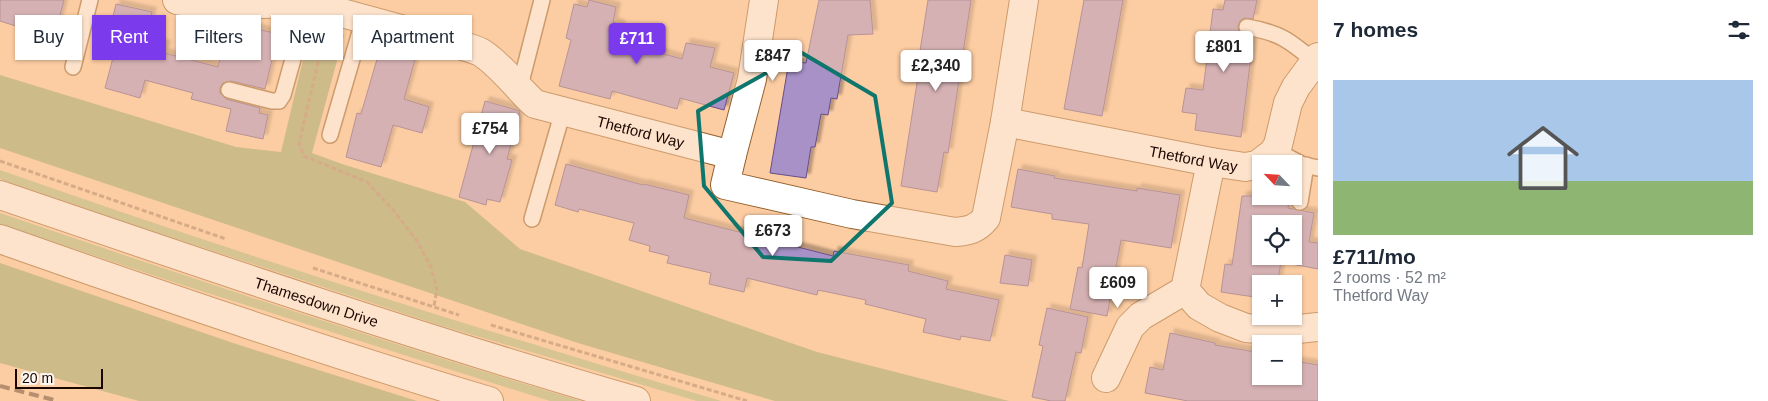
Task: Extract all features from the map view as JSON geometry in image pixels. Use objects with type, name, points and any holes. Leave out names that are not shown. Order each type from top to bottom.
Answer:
[{"type":"street","name":"Thetford Way","points":[[177,0],[191,3],[226,5],[264,3],[310,5],[363,12],[481,52],[497,65],[519,90],[535,104],[732,155]]},
{"type":"street","points":[[764,0],[752,79],[725,185],[852,214],[956,232],[968,231],[979,227],[986,218],[989,209],[1024,0]]},
{"type":"street","points":[[1274,150],[1278,145],[1288,103],[1296,86],[1316,59]]},
{"type":"street","name":"Thetford Way","points":[[1005,122],[1210,162],[1245,167],[1257,165],[1274,150]]},
{"type":"street","points":[[1106,378],[1130,327],[1141,316],[1185,290],[1210,162]]},
{"type":"street","name":"Thamesdown Drive","points":[[0,195],[311,301],[636,401]]},
{"type":"street","points":[[0,239],[157,294],[489,401]]},
{"type":"street","points":[[1185,290],[1199,306],[1220,318],[1246,328],[1279,331],[1318,327]]},
{"type":"lane","points":[[72,67],[90,0]]},
{"type":"lane","points":[[519,90],[542,0]]},
{"type":"lane","points":[[230,90],[272,101],[279,101],[283,95],[310,5]]},
{"type":"lane","points":[[330,135],[363,12]]},
{"type":"lane","points":[[1247,27],[1267,30],[1280,35],[1316,59]]},
{"type":"lane","points":[[532,219],[562,111]]},
{"type":"lane","points":[[1274,150],[1291,160],[1312,167],[1302,196]]},
{"type":"path","points":[[310,5],[310,98],[299,144],[300,148],[304,156],[367,182],[394,211],[417,241],[431,268],[437,288],[434,306]]},
{"type":"path","points":[[0,161],[227,239]]},
{"type":"path","points":[[308,266],[467,317]]},
{"type":"path","points":[[484,323],[747,401]]},
{"type":"highlighted area","points":[[802,53],[875,96],[892,203],[831,261],[763,257],[704,186],[698,111]]},
{"type":"green space","points":[[303,60],[337,60],[312,153],[465,202],[520,249],[817,352],[1009,401],[775,401],[578,343],[0,148],[0,75],[236,147],[281,152]]},
{"type":"green space","points":[[0,170],[359,290],[721,401],[697,401],[439,325],[0,179]]},
{"type":"green space","points":[[0,213],[290,310],[581,401],[550,401],[176,283],[0,224]]},
{"type":"green space","points":[[0,263],[236,344],[417,401],[139,401],[0,363]]},
{"type":"building","points":[[0,0],[64,0],[60,15],[15,15],[15,26],[0,21]]},
{"type":"building","points":[[589,0],[616,7],[613,22],[621,25],[617,41],[682,59],[686,43],[715,48],[710,67],[734,73],[724,110],[680,98],[677,109],[612,91],[610,99],[559,86],[571,40],[566,38],[574,4],[587,7]]},
{"type":"building","points":[[819,0],[870,0],[873,34],[848,35],[837,99],[831,98],[828,115],[821,114],[815,147],[811,147],[806,178],[770,173],[789,61],[806,63]]},
{"type":"building","points":[[928,0],[971,0],[948,153],[944,152],[937,192],[901,186]]},
{"type":"building","points":[[1084,0],[1123,0],[1102,116],[1064,109]]},
{"type":"building","points":[[1225,0],[1257,0],[1253,19],[1244,18],[1238,26],[1240,34],[1250,37],[1249,40],[1253,40],[1241,137],[1195,130],[1197,114],[1182,112],[1186,88],[1203,90],[1213,9],[1223,10]]},
{"type":"building","points":[[116,4],[152,12],[151,15],[113,15]]},
{"type":"building","points":[[261,30],[271,32],[272,60],[265,89],[231,81],[223,83],[220,88],[220,93],[226,99],[260,108],[259,113],[268,115],[263,139],[226,131],[231,109],[191,99],[193,93],[145,80],[140,98],[105,88],[112,60],[166,60],[166,54],[176,56],[176,60],[191,60],[218,67],[220,60],[261,60]]},
{"type":"building","points":[[377,60],[415,60],[404,99],[429,107],[422,133],[393,125],[381,167],[346,157],[357,113],[361,114]]},
{"type":"building","points":[[485,101],[520,111],[507,159],[512,160],[500,202],[487,199],[486,205],[459,197]]},
{"type":"building","points":[[566,164],[643,185],[689,195],[684,218],[833,256],[834,251],[909,265],[908,271],[948,281],[946,289],[999,300],[990,341],[961,336],[960,340],[923,332],[926,319],[865,304],[866,300],[818,290],[817,295],[747,278],[744,292],[709,284],[711,273],[667,263],[669,256],[649,251],[650,246],[629,240],[634,223],[579,209],[578,212],[555,205]]},
{"type":"building","points":[[1018,169],[1055,176],[1054,178],[1137,191],[1137,188],[1180,195],[1171,248],[1121,240],[1107,316],[1070,309],[1078,267],[1082,268],[1089,224],[1052,219],[1052,214],[1011,207]]},
{"type":"building","points":[[1242,196],[1252,196],[1252,205],[1288,205],[1288,208],[1314,213],[1309,242],[1318,243],[1318,269],[1297,265],[1302,265],[1302,215],[1252,215],[1252,265],[1280,265],[1279,275],[1252,275],[1252,297],[1221,292],[1225,264],[1232,265]]},
{"type":"building","points":[[1005,255],[1032,260],[1028,286],[1000,283]]},
{"type":"building","points":[[1047,308],[1088,317],[1081,353],[1076,352],[1065,401],[1051,401],[1032,397],[1043,346],[1039,345]]},
{"type":"building","points":[[1170,333],[1215,343],[1215,345],[1252,351],[1252,385],[1302,385],[1302,362],[1318,365],[1318,401],[1188,401],[1145,393],[1150,367],[1163,370]]},
{"type":"railway","points":[[0,386],[58,401]]}]
